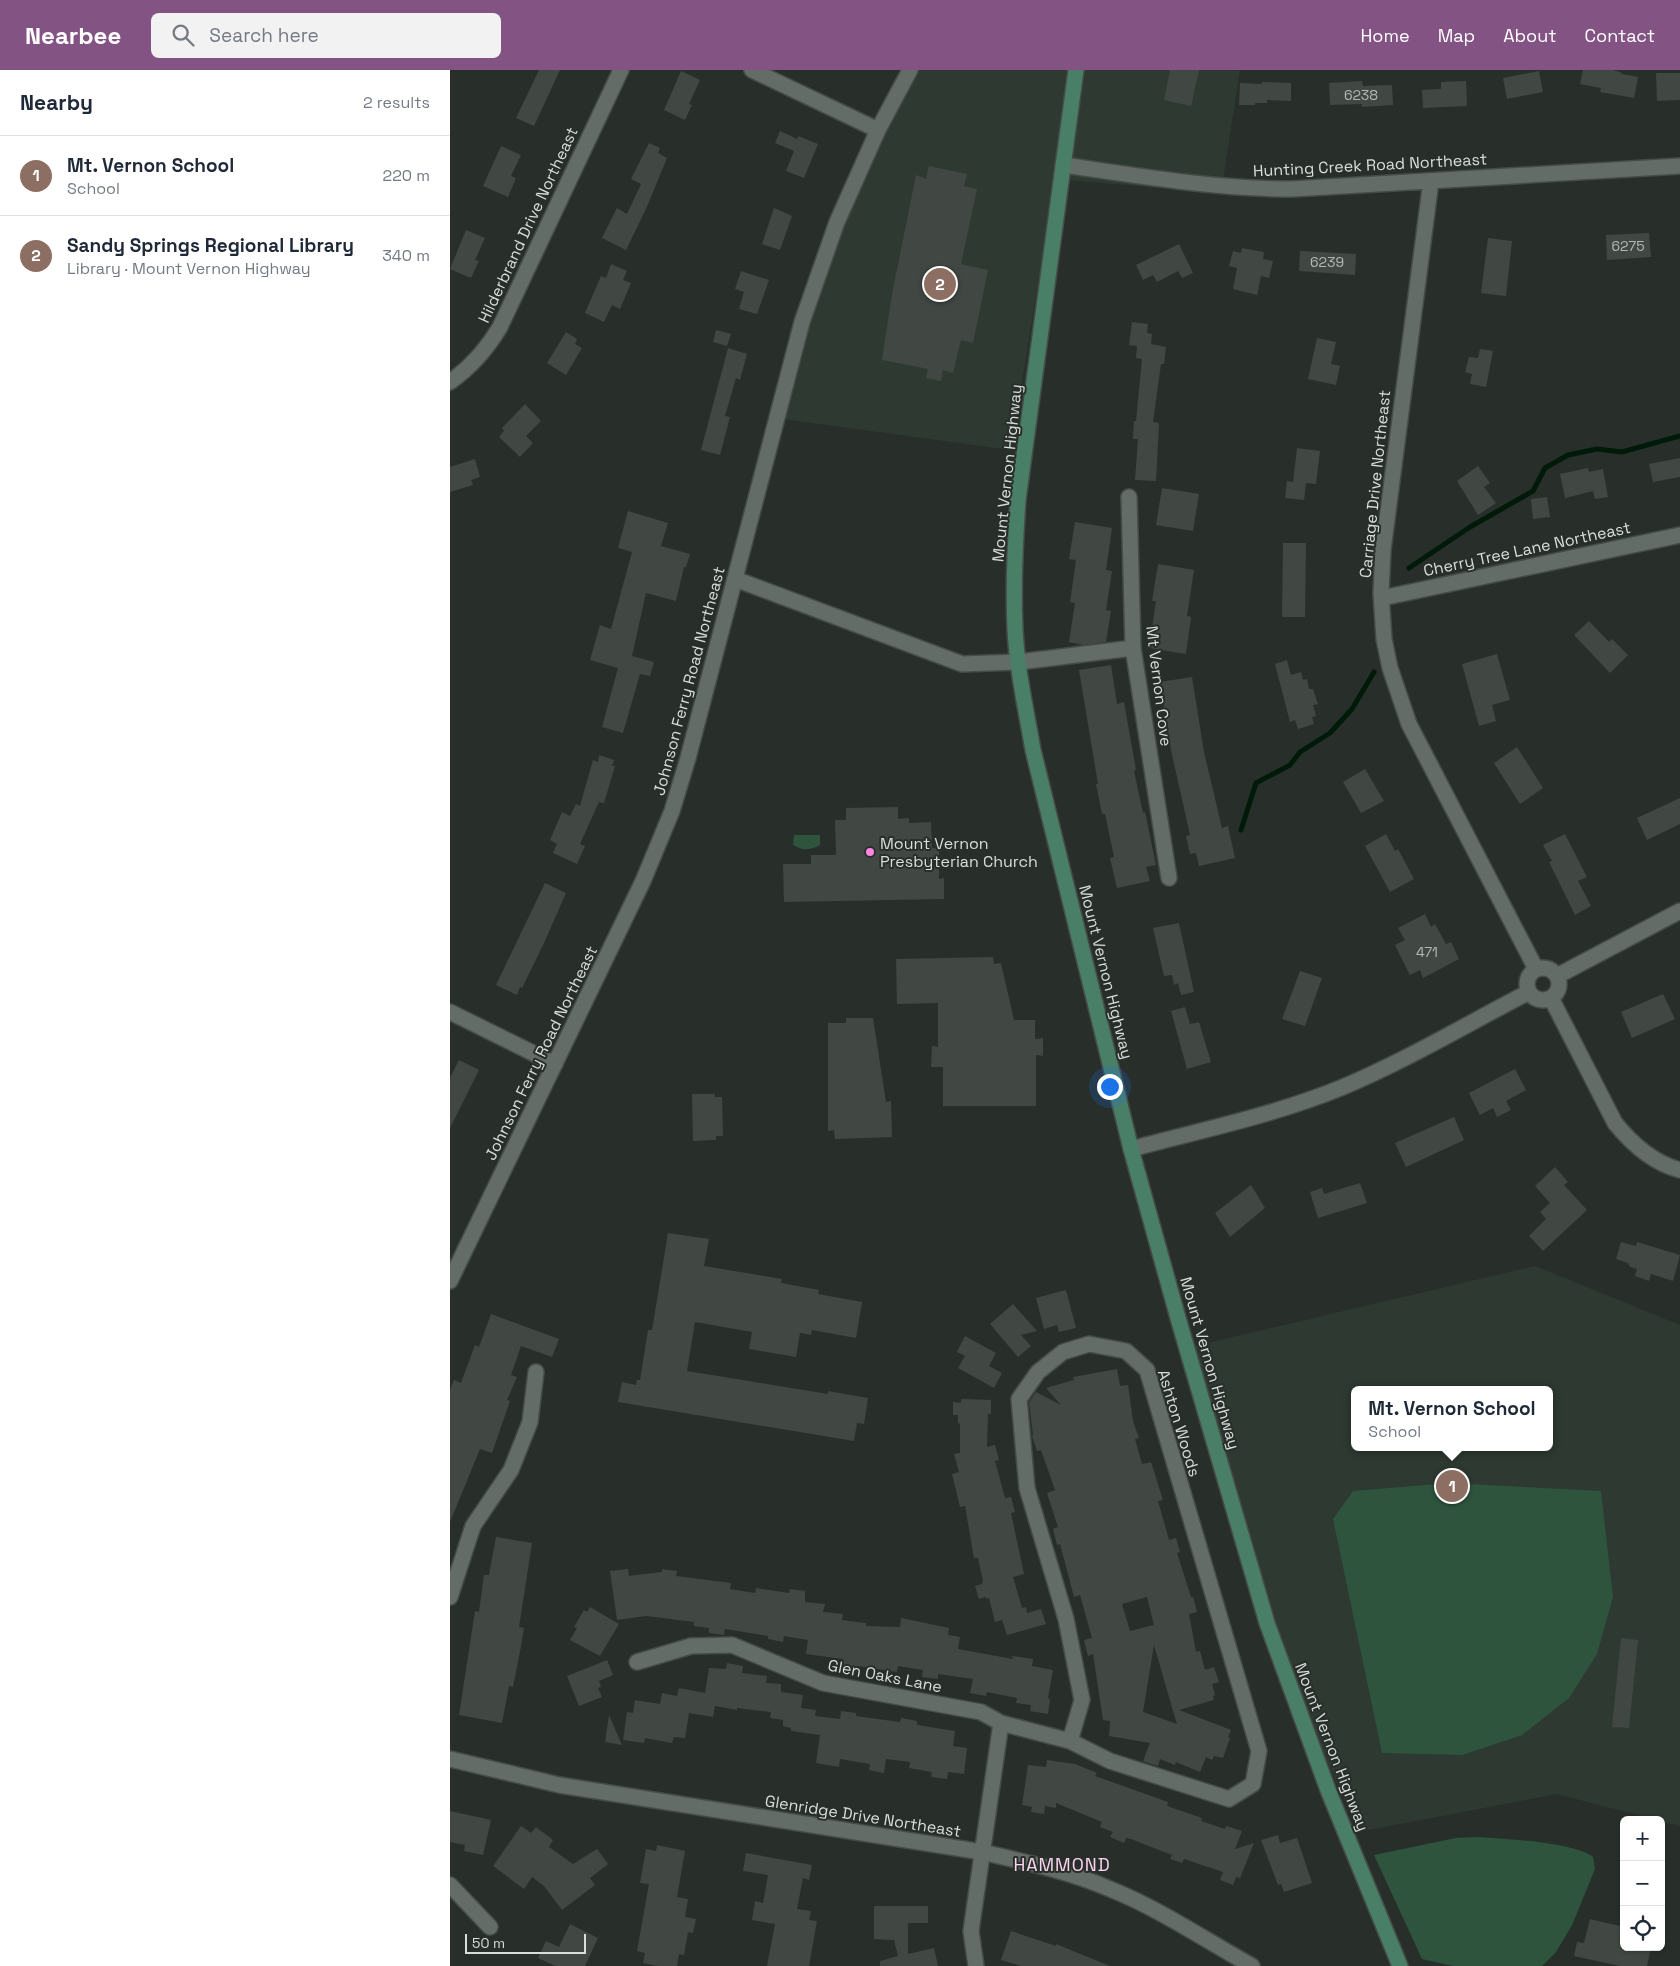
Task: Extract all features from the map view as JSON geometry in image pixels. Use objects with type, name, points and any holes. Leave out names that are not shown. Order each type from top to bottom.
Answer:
[{"type":"main road","name":"Mount Vernon Highway","points":[[1076,70],[1018,500],[1014,561],[1015,630],[1022,690],[1033,750],[1132,1149],[1191,1364],[1267,1623],[1328,1790],[1400,1966]]},
{"type":"street","name":"Hilderbrand Drive Northeast","points":[[450,382],[468,369],[490,344],[500,327],[621,70]]},
{"type":"street","points":[[752,70],[878,130]]},
{"type":"street","name":"Johnson Ferry Road Northeast","points":[[450,1281],[643,881],[672,811],[688,758],[802,322],[837,222],[878,130],[910,70]]},
{"type":"street","name":"Hunting Creek Road Northeast","points":[[1063,165],[1211,186],[1250,189],[1292,189],[1680,166]]},
{"type":"street","name":"Carriage Drive Northeast","points":[[1431,181],[1383,550],[1382,598],[1384,639],[1390,668],[1409,724],[1536,969]]},
{"type":"street","name":"Mt Vernon Cove","points":[[1130,497],[1133,648],[1169,878]]},
{"type":"street","name":"Cherry Tree Lane Northeast","points":[[1382,598],[1680,535]]},
{"type":"street","points":[[735,579],[962,664],[1019,662],[1133,648]]},
{"type":"street","points":[[1557,976],[1680,911]]},
{"type":"street","points":[[1536,969],[1550,970],[1557,976],[1559,982],[1558,992],[1551,998],[1540,1000],[1534,998],[1529,992],[1526,984],[1527,979],[1536,969]]},
{"type":"street","points":[[1132,1149],[1277,1109],[1342,1087],[1399,1061],[1529,992]]},
{"type":"street","points":[[1551,998],[1615,1123],[1629,1140],[1642,1151],[1672,1168],[1680,1170]]},
{"type":"street","points":[[450,1012],[555,1064]]},
{"type":"street","name":"Ashton Woods","points":[[1089,1344],[1126,1351],[1147,1370],[1259,1751],[1253,1784],[1229,1799],[1110,1761],[1070,1741],[1082,1700],[1066,1619],[1027,1488],[1019,1399],[1038,1372],[1063,1352],[1089,1344]]},
{"type":"street","points":[[450,1598],[473,1526],[511,1470],[530,1422],[536,1372]]},
{"type":"street","name":"Glen Oaks Lane","points":[[637,1662],[690,1646],[732,1645],[823,1683],[981,1712],[1001,1723],[1070,1741]]},
{"type":"street","points":[[976,1966],[971,1931],[1001,1723]]},
{"type":"street","name":"Glenridge Drive Northeast","points":[[450,1760],[559,1785],[982,1852],[1046,1868],[1110,1888],[1139,1902],[1252,1966]]},
{"type":"street","points":[[450,1885],[490,1927]]},
{"type":"shaded area","points":[[908,70],[1240,70],[1221,193],[1055,179],[1011,450],[767,417],[885,105]]},
{"type":"shaded area","points":[[1535,1266],[1680,1325],[1680,1826],[1665,1822],[1665,1816],[1642,1816],[1557,1794],[1358,1832],[1267,1623],[1182,1349]]},
{"type":"green space","points":[[794,835],[820,835],[820,845],[807,849],[797,847],[793,845]]},
{"type":"green space","points":[[1449,1483],[1601,1491],[1613,1597],[1597,1654],[1569,1698],[1522,1735],[1462,1755],[1382,1753],[1333,1519],[1353,1491]]},
{"type":"green space","points":[[1478,1837],[1555,1845],[1584,1852],[1593,1857],[1595,1869],[1572,1925],[1556,1952],[1542,1966],[1453,1966],[1422,1959],[1374,1855],[1456,1838]]},
{"type":"building","points":[[539,70],[560,70],[534,126],[516,118]]},
{"type":"building","points":[[1170,70],[1199,70],[1191,106],[1164,100]]},
{"type":"building","points":[[1583,70],[1612,70],[1638,77],[1634,98],[1600,92],[1601,88],[1580,84]]},
{"type":"building","points":[[681,71],[700,80],[689,104],[692,105],[685,120],[664,110]]},
{"type":"building","points":[[1539,71],[1543,92],[1507,99],[1503,78]]},
{"type":"building","points":[[1656,73],[1680,73],[1680,100],[1657,101]]},
{"type":"building","points":[[1362,81],[1363,86],[1392,85],[1393,105],[1362,107],[1362,104],[1330,105],[1329,83]]},
{"type":"building","points":[[1466,81],[1467,106],[1423,108],[1422,90],[1441,89],[1441,82]]},
{"type":"building","points":[[1262,82],[1291,83],[1291,101],[1267,100],[1267,103],[1239,105],[1240,83],[1262,84]]},
{"type":"building","points":[[780,131],[797,139],[798,136],[818,144],[804,178],[786,171],[794,151],[775,143]]},
{"type":"building","points":[[649,143],[660,148],[658,153],[667,158],[646,209],[626,250],[602,238],[617,208],[627,214],[641,184],[631,179]]},
{"type":"building","points":[[501,146],[521,155],[511,176],[516,178],[508,197],[483,186]]},
{"type":"building","points":[[929,166],[967,174],[964,186],[977,189],[961,264],[988,270],[973,343],[961,340],[953,373],[943,370],[941,381],[926,378],[928,369],[882,360],[892,294],[916,175],[926,179]]},
{"type":"building","points":[[774,208],[792,216],[780,250],[762,244]]},
{"type":"building","points":[[466,230],[485,238],[475,260],[479,261],[471,278],[450,269]]},
{"type":"building","points":[[1649,233],[1651,257],[1607,260],[1606,235]]},
{"type":"building","points":[[1488,238],[1512,241],[1506,296],[1481,293]]},
{"type":"building","points":[[1179,244],[1193,273],[1182,278],[1178,271],[1157,282],[1153,275],[1143,280],[1136,265]]},
{"type":"building","points":[[1242,248],[1264,252],[1263,259],[1273,261],[1269,278],[1261,276],[1257,295],[1233,289],[1237,268],[1229,266],[1233,251],[1241,253]]},
{"type":"building","points":[[1300,251],[1356,254],[1355,275],[1299,271]]},
{"type":"building","points":[[611,264],[627,271],[623,280],[631,283],[620,309],[612,305],[604,322],[585,313],[601,276],[606,278]]},
{"type":"building","points":[[741,271],[769,280],[757,314],[739,309],[744,292],[735,289]]},
{"type":"building","points":[[1132,322],[1148,324],[1147,333],[1152,334],[1151,344],[1166,347],[1164,364],[1161,364],[1153,422],[1159,423],[1156,481],[1135,480],[1138,439],[1133,439],[1134,421],[1136,421],[1142,359],[1136,358],[1137,346],[1129,345]]},
{"type":"building","points":[[716,330],[731,334],[727,346],[713,342]]},
{"type":"building","points":[[566,332],[577,339],[575,344],[582,348],[566,375],[547,363]]},
{"type":"building","points":[[1317,338],[1336,342],[1331,364],[1340,366],[1336,385],[1308,379]]},
{"type":"building","points":[[728,348],[747,354],[740,380],[736,378],[725,416],[730,417],[720,455],[701,450]]},
{"type":"building","points":[[1480,349],[1493,351],[1486,387],[1470,384],[1472,374],[1465,372],[1469,357],[1478,358]]},
{"type":"building","points":[[525,404],[541,421],[526,436],[533,443],[520,457],[499,437],[504,431],[502,428]]},
{"type":"building","points":[[1297,448],[1320,451],[1316,484],[1306,483],[1304,500],[1285,498],[1287,481],[1293,482]]},
{"type":"building","points":[[1680,458],[1680,477],[1653,482],[1649,464]]},
{"type":"building","points":[[475,459],[480,477],[471,480],[473,485],[450,492],[450,467]]},
{"type":"building","points":[[1478,466],[1490,483],[1484,487],[1496,503],[1478,515],[1457,481]]},
{"type":"building","points":[[1588,468],[1589,472],[1603,469],[1608,497],[1595,499],[1593,491],[1565,498],[1560,474]]},
{"type":"building","points":[[1162,488],[1199,494],[1193,531],[1156,525]]},
{"type":"building","points":[[1547,497],[1550,517],[1533,519],[1531,499]]},
{"type":"building","points":[[628,511],[668,523],[661,546],[690,554],[686,567],[684,567],[676,601],[646,593],[632,656],[654,662],[650,676],[640,674],[623,733],[602,727],[618,668],[590,660],[600,625],[611,629],[632,552],[618,548]]},
{"type":"building","points":[[1075,522],[1112,528],[1106,570],[1112,571],[1106,610],[1111,611],[1106,642],[1084,645],[1069,642],[1075,603],[1070,602],[1076,560],[1069,559]]},
{"type":"building","points":[[1283,543],[1306,543],[1305,617],[1282,617]]},
{"type":"building","points":[[1158,564],[1194,570],[1187,616],[1191,617],[1186,654],[1149,648],[1156,601],[1152,601]]},
{"type":"building","points":[[1589,621],[1609,642],[1612,639],[1628,655],[1610,673],[1574,635]]},
{"type":"building","points":[[1497,654],[1510,700],[1492,705],[1496,721],[1479,726],[1462,664]]},
{"type":"building","points":[[1287,660],[1291,675],[1301,672],[1303,680],[1307,679],[1309,689],[1313,689],[1318,704],[1313,705],[1316,716],[1312,717],[1314,724],[1298,729],[1295,720],[1290,722],[1275,664]]},
{"type":"building","points":[[1111,665],[1117,704],[1124,702],[1136,770],[1134,771],[1156,865],[1146,867],[1150,881],[1117,888],[1110,858],[1114,857],[1105,814],[1102,814],[1096,784],[1098,784],[1079,670]]},
{"type":"building","points":[[1192,677],[1204,752],[1222,828],[1228,826],[1235,858],[1199,866],[1196,853],[1190,854],[1186,836],[1190,835],[1171,750],[1160,682]]},
{"type":"building","points":[[1517,747],[1543,788],[1520,804],[1494,763]]},
{"type":"building","points":[[599,755],[614,760],[612,766],[615,766],[604,803],[599,802],[580,844],[585,846],[577,864],[553,853],[557,844],[550,840],[562,812],[570,816],[576,804],[580,806],[593,760],[598,762]]},
{"type":"building","points":[[1365,769],[1384,801],[1361,813],[1343,782]]},
{"type":"building","points":[[1680,798],[1680,824],[1647,840],[1637,818]]},
{"type":"building","name":"Mount Vernon Presbyterian Church","points":[[898,807],[898,819],[909,818],[909,823],[931,822],[932,848],[939,848],[939,879],[944,878],[944,899],[784,902],[783,864],[811,864],[811,855],[836,855],[835,820],[846,820],[846,808]]},
{"type":"building","points":[[1386,834],[1395,851],[1398,849],[1414,879],[1390,892],[1365,846]]},
{"type":"building","points":[[1565,834],[1587,877],[1578,881],[1591,906],[1575,915],[1549,862],[1552,861],[1543,845]]},
{"type":"building","points":[[545,883],[566,893],[544,943],[517,995],[496,985]]},
{"type":"building","points":[[1425,914],[1431,927],[1435,924],[1446,944],[1451,942],[1459,959],[1423,978],[1420,970],[1410,975],[1395,945],[1405,940],[1398,928]]},
{"type":"building","points":[[1179,923],[1194,992],[1181,995],[1178,983],[1174,985],[1172,975],[1164,976],[1153,928]]},
{"type":"building","points":[[993,957],[994,964],[1001,963],[1014,1020],[1035,1020],[1035,1039],[1043,1038],[1043,1056],[1036,1055],[1036,1106],[943,1106],[943,1067],[931,1067],[932,1046],[938,1047],[938,1003],[897,1004],[896,959]]},
{"type":"building","points":[[1300,971],[1322,978],[1305,1026],[1282,1019]]},
{"type":"building","points":[[1663,994],[1675,1019],[1632,1038],[1621,1012]]},
{"type":"building","points":[[1185,1007],[1190,1024],[1199,1022],[1211,1062],[1187,1069],[1171,1011]]},
{"type":"building","points":[[846,1018],[873,1018],[886,1102],[891,1101],[892,1137],[835,1139],[834,1130],[828,1131],[828,1023],[846,1023]]},
{"type":"building","points":[[459,1060],[479,1070],[450,1128],[450,1078]]},
{"type":"building","points":[[1515,1069],[1526,1090],[1506,1101],[1511,1110],[1497,1117],[1493,1108],[1480,1115],[1469,1093]]},
{"type":"building","points":[[692,1094],[715,1094],[715,1097],[722,1097],[723,1136],[716,1136],[716,1140],[693,1141]]},
{"type":"building","points":[[1454,1117],[1464,1140],[1406,1167],[1395,1143]]},
{"type":"building","points":[[1555,1167],[1568,1182],[1564,1185],[1587,1210],[1543,1251],[1529,1236],[1546,1219],[1540,1212],[1550,1203],[1535,1186]]},
{"type":"building","points":[[1360,1183],[1367,1203],[1318,1218],[1310,1192],[1322,1188],[1324,1194]]},
{"type":"building","points":[[1251,1185],[1265,1208],[1230,1237],[1215,1213]]},
{"type":"building","points":[[668,1233],[709,1239],[704,1266],[782,1279],[781,1283],[819,1290],[818,1294],[862,1302],[856,1338],[812,1330],[811,1335],[800,1333],[796,1357],[749,1349],[752,1332],[695,1322],[687,1371],[828,1394],[828,1391],[868,1398],[864,1424],[857,1423],[854,1441],[618,1402],[622,1382],[636,1385],[637,1380],[640,1380],[648,1330],[652,1330]]},
{"type":"building","points":[[1621,1242],[1636,1246],[1637,1242],[1680,1255],[1673,1281],[1651,1274],[1649,1281],[1635,1276],[1637,1269],[1630,1267],[1628,1263],[1616,1259]]},
{"type":"building","points":[[1066,1290],[1076,1328],[1059,1332],[1057,1325],[1044,1329],[1036,1298]]},
{"type":"building","points":[[1013,1304],[1037,1331],[1021,1335],[1031,1346],[1018,1357],[990,1324]]},
{"type":"building","points":[[491,1314],[559,1339],[552,1357],[521,1346],[511,1375],[517,1377],[507,1400],[510,1401],[492,1453],[480,1449],[450,1522],[450,1390],[454,1380],[461,1383],[475,1345],[479,1347]]},
{"type":"building","points":[[965,1336],[996,1353],[989,1366],[1002,1373],[994,1388],[958,1368],[965,1356],[957,1352]]},
{"type":"building","points":[[1117,1369],[1120,1386],[1128,1385],[1133,1421],[1139,1438],[1135,1439],[1142,1464],[1151,1462],[1163,1500],[1158,1501],[1169,1540],[1176,1538],[1180,1552],[1177,1553],[1197,1612],[1189,1614],[1196,1652],[1200,1651],[1205,1670],[1214,1667],[1219,1682],[1212,1684],[1215,1695],[1213,1696],[1214,1700],[1179,1710],[1231,1730],[1223,1758],[1214,1756],[1212,1760],[1206,1757],[1200,1772],[1176,1762],[1175,1765],[1160,1759],[1158,1766],[1143,1761],[1150,1743],[1109,1736],[1110,1721],[1103,1720],[1093,1654],[1088,1656],[1084,1640],[1092,1638],[1080,1595],[1074,1597],[1060,1544],[1057,1545],[1053,1529],[1058,1527],[1047,1493],[1055,1490],[1041,1450],[1037,1451],[1032,1436],[1029,1402],[1036,1392],[1061,1405],[1046,1388],[1074,1380],[1073,1377]],"holes":[[[1147,1597],[1154,1625],[1130,1631],[1122,1604]],[[1154,1645],[1173,1711],[1177,1724],[1143,1712]]]},
{"type":"building","points":[[961,1399],[991,1400],[991,1414],[988,1414],[987,1447],[995,1445],[999,1460],[995,1461],[1005,1498],[1011,1497],[1015,1512],[1011,1513],[1024,1574],[1013,1577],[1022,1608],[1026,1607],[1027,1613],[1041,1609],[1046,1624],[1007,1635],[1002,1620],[995,1622],[989,1598],[979,1599],[975,1586],[982,1584],[983,1581],[978,1558],[974,1558],[965,1506],[960,1507],[952,1474],[959,1472],[954,1454],[960,1453],[960,1423],[958,1424],[958,1415],[953,1415],[953,1402],[961,1403]]},
{"type":"building","points":[[496,1537],[532,1543],[519,1627],[524,1628],[513,1687],[509,1686],[502,1723],[459,1715],[475,1611],[479,1612],[484,1575],[489,1575]]},
{"type":"building","points":[[628,1569],[629,1576],[662,1572],[662,1569],[677,1571],[676,1576],[731,1583],[730,1589],[755,1593],[756,1588],[789,1593],[790,1589],[805,1591],[805,1602],[825,1604],[823,1612],[843,1614],[842,1620],[866,1623],[866,1626],[900,1627],[901,1618],[949,1628],[948,1635],[960,1637],[958,1649],[1013,1659],[1012,1656],[1033,1659],[1032,1666],[1053,1670],[1048,1698],[1050,1699],[1048,1714],[1030,1711],[1031,1705],[1016,1703],[1017,1698],[987,1692],[986,1696],[970,1693],[973,1679],[938,1674],[938,1679],[922,1677],[923,1670],[898,1666],[897,1672],[858,1666],[857,1672],[841,1671],[843,1659],[806,1654],[808,1640],[784,1636],[783,1642],[768,1639],[768,1636],[725,1629],[724,1635],[709,1633],[709,1628],[694,1626],[694,1622],[646,1616],[617,1620],[610,1571]]},
{"type":"building","points":[[590,1607],[619,1624],[600,1656],[570,1640],[577,1628],[574,1627],[584,1610],[587,1612]]},
{"type":"building","points":[[1621,1638],[1638,1640],[1629,1728],[1612,1727]]},
{"type":"building","points":[[607,1660],[613,1675],[599,1681],[601,1687],[598,1688],[602,1697],[579,1706],[567,1676]]},
{"type":"building","points":[[727,1663],[743,1666],[742,1673],[767,1676],[766,1683],[781,1684],[781,1692],[803,1695],[801,1708],[816,1710],[815,1716],[840,1719],[841,1711],[856,1713],[856,1716],[900,1722],[901,1718],[917,1721],[917,1725],[955,1731],[953,1746],[967,1748],[964,1774],[948,1772],[947,1779],[931,1777],[932,1772],[909,1768],[910,1762],[886,1759],[884,1773],[869,1770],[870,1764],[840,1759],[839,1767],[816,1763],[820,1735],[791,1731],[791,1728],[783,1726],[783,1720],[770,1718],[771,1712],[737,1708],[737,1710],[715,1706],[713,1717],[689,1713],[685,1738],[674,1737],[672,1743],[645,1738],[644,1743],[623,1740],[627,1712],[633,1713],[635,1700],[660,1704],[662,1693],[677,1696],[679,1688],[705,1693],[709,1668],[726,1669]]},
{"type":"building","points":[[609,1715],[622,1745],[605,1742]]},
{"type":"building","points":[[1047,1760],[1075,1764],[1097,1773],[1095,1776],[1168,1802],[1167,1806],[1202,1818],[1201,1821],[1225,1829],[1226,1826],[1242,1831],[1235,1849],[1254,1843],[1240,1878],[1236,1877],[1233,1885],[1220,1880],[1223,1872],[1184,1859],[1182,1863],[1170,1859],[1172,1855],[1131,1839],[1126,1838],[1124,1843],[1110,1837],[1113,1832],[1100,1827],[1102,1822],[1056,1803],[1056,1808],[1045,1806],[1044,1814],[1031,1812],[1032,1807],[1022,1805],[1028,1765],[1046,1767]]},
{"type":"building","points":[[450,1811],[491,1820],[483,1855],[464,1851],[465,1845],[450,1842]]},
{"type":"building","points":[[521,1826],[531,1833],[536,1827],[553,1840],[549,1847],[573,1864],[597,1849],[608,1864],[590,1878],[595,1885],[562,1910],[544,1886],[532,1877],[524,1889],[493,1866]]},
{"type":"building","points":[[1278,1835],[1280,1843],[1297,1838],[1312,1883],[1284,1892],[1281,1884],[1278,1885],[1261,1840]]},
{"type":"building","points":[[657,1845],[685,1851],[677,1897],[688,1899],[685,1917],[696,1919],[693,1933],[688,1932],[684,1955],[679,1954],[677,1966],[658,1966],[643,1963],[645,1953],[637,1951],[649,1884],[640,1883],[646,1849],[656,1851]]},
{"type":"building","points":[[746,1853],[812,1865],[809,1880],[803,1878],[797,1909],[811,1911],[809,1920],[817,1921],[809,1966],[767,1966],[775,1924],[752,1920],[755,1901],[763,1903],[768,1875],[743,1871]]},
{"type":"building","points":[[874,1906],[928,1906],[928,1923],[908,1923],[908,1954],[934,1948],[938,1966],[880,1966],[880,1961],[898,1956],[894,1940],[874,1939]]},
{"type":"building","points":[[1590,1919],[1620,1926],[1620,1951],[1650,1951],[1647,1966],[1620,1966],[1574,1956],[1577,1942],[1584,1943]]},
{"type":"building","points":[[570,1924],[598,1938],[585,1966],[555,1966],[538,1958],[546,1941],[559,1947]]},
{"type":"building","points":[[1011,1931],[1056,1946],[1056,1944],[1110,1966],[1021,1966],[1001,1960]]},
{"type":"waterway","points":[[1409,568],[1470,527],[1533,491],[1545,468],[1568,455],[1597,449],[1622,452],[1680,436]]},
{"type":"waterway","points":[[1241,830],[1256,783],[1290,765],[1300,752],[1330,733],[1352,709],[1374,672]]},
{"type":"place","name":"Sandy Springs Regional Library","points":[[940,284]]},
{"type":"place","name":"Mount Vernon Presbyterian Church","points":[[870,852]]},
{"type":"place","name":"Mt. Vernon School","points":[[1452,1486]]},
{"type":"district","name":"HAMMOND","points":[[1062,1864]]}]
